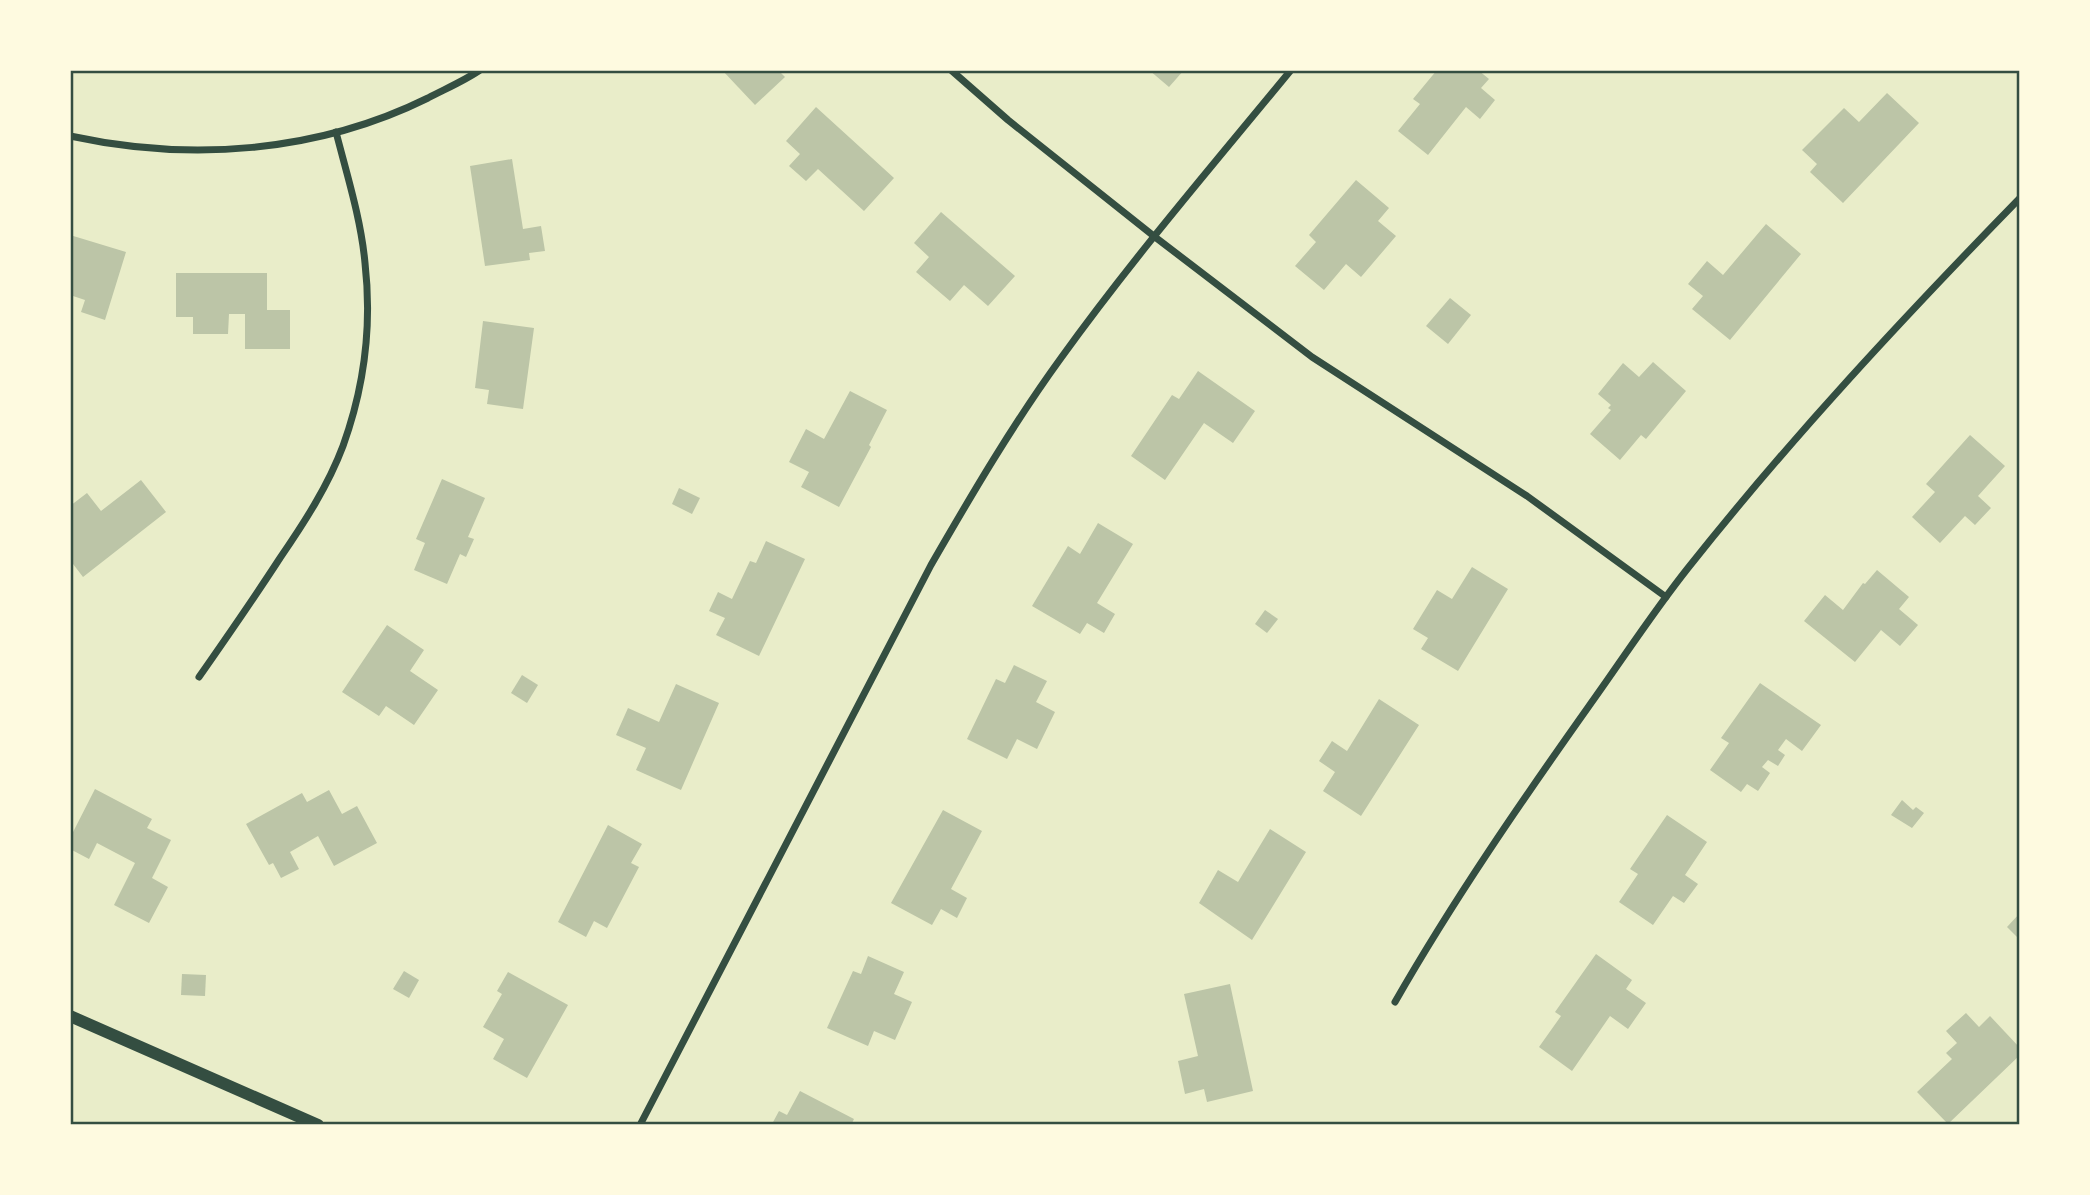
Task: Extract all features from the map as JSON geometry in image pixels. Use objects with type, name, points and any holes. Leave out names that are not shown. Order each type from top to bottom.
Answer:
[{"type":"street","points":[[70,136],[166,151],[246,149],[277,145],[336,132],[399,112],[480,70]]},
{"type":"street","points":[[951,70],[1008,120],[1155,237],[1312,357],[1527,496],[1667,597]]},
{"type":"street","points":[[640,1125],[931,565],[976,487],[1061,358],[1119,281],[1291,70]]},
{"type":"street","points":[[199,677],[302,526],[326,484],[342,447],[357,397],[366,351],[365,262],[353,198],[336,132]]},
{"type":"street","points":[[1395,1002],[1440,924],[1516,809],[1667,597],[1815,417],[1932,288],[2020,198]]},
{"type":"street","points":[[70,1016],[318,1125]]},
{"type":"building","points":[[722,70],[778,70],[785,77],[755,105]]},
{"type":"building","points":[[1149,70],[1184,70],[1169,87]]},
{"type":"building","points":[[1437,70],[1478,70],[1489,79],[1481,88],[1495,100],[1480,119],[1466,107],[1428,155],[1398,131],[1420,104],[1413,99]]},
{"type":"building","points":[[1887,93],[1919,123],[1843,203],[1810,172],[1817,164],[1802,150],[1844,108],[1859,122]]},
{"type":"building","points":[[816,107],[894,178],[864,211],[818,169],[806,181],[789,166],[800,154],[786,141]]},
{"type":"building","points":[[512,159],[523,229],[541,226],[545,251],[529,253],[530,260],[485,266],[470,166]]},
{"type":"building","points":[[1356,180],[1389,208],[1378,221],[1396,236],[1361,277],[1346,264],[1324,290],[1295,266],[1316,242],[1309,235]]},
{"type":"building","points":[[941,212],[1015,276],[988,306],[964,285],[950,301],[916,272],[929,257],[914,243]]},
{"type":"building","points":[[1766,224],[1801,254],[1730,340],[1692,309],[1703,296],[1688,284],[1707,261],[1723,275]]},
{"type":"building","points":[[70,235],[126,252],[105,320],[81,312],[85,300],[70,295]]},
{"type":"building","points":[[176,273],[267,273],[267,310],[290,310],[290,349],[245,349],[245,314],[229,314],[228,334],[193,334],[193,317],[176,317]]},
{"type":"building","points":[[1450,298],[1471,315],[1448,344],[1426,326]]},
{"type":"building","points":[[483,321],[534,328],[523,409],[487,404],[489,390],[475,388]]},
{"type":"building","points":[[1653,362],[1686,391],[1646,439],[1641,435],[1620,460],[1590,434],[1611,410],[1608,408],[1611,405],[1598,394],[1623,363],[1639,377]]},
{"type":"building","points":[[1198,371],[1255,411],[1233,443],[1204,423],[1165,480],[1131,456],[1172,395],[1179,399]]},
{"type":"building","points":[[850,391],[887,410],[839,507],[801,487],[809,472],[789,462],[806,429],[824,439]]},
{"type":"building","points":[[1970,435],[2005,466],[1978,496],[1991,508],[1975,525],[1965,516],[1940,543],[1912,517],[1935,492],[1926,484]]},
{"type":"building","points":[[442,479],[485,498],[468,537],[474,539],[466,557],[460,554],[447,584],[414,570],[425,543],[416,539]]},
{"type":"building","points":[[141,480],[166,512],[83,577],[70,560],[70,506],[87,493],[101,511]]},
{"type":"building","points":[[679,488],[700,498],[692,514],[672,504]]},
{"type":"building","points":[[1098,523],[1133,544],[1097,603],[1115,614],[1104,633],[1087,623],[1080,634],[1032,606],[1068,546],[1080,554]]},
{"type":"building","points":[[766,541],[805,559],[759,656],[716,635],[725,618],[709,611],[718,592],[732,599],[750,561],[756,563]]},
{"type":"building","points":[[1472,567],[1508,589],[1458,671],[1421,649],[1428,638],[1413,629],[1437,590],[1452,599]]},
{"type":"building","points":[[1877,570],[1909,597],[1899,609],[1918,625],[1900,646],[1881,630],[1855,662],[1804,621],[1825,595],[1843,610],[1863,583]]},
{"type":"building","points":[[1265,610],[1278,619],[1267,633],[1255,624]]},
{"type":"building","points":[[387,625],[424,650],[410,671],[438,690],[414,725],[386,706],[379,716],[342,692]]},
{"type":"building","points":[[1014,665],[1047,681],[1036,702],[1055,712],[1037,749],[1017,739],[1007,759],[967,739],[996,679],[1005,683]]},
{"type":"building","points":[[522,675],[538,685],[527,703],[511,693]]},
{"type":"building","points":[[1760,683],[1821,725],[1802,751],[1786,739],[1778,750],[1785,755],[1778,766],[1768,760],[1762,767],[1770,773],[1758,791],[1747,784],[1741,792],[1710,770],[1729,743],[1721,738]]},
{"type":"building","points":[[676,684],[719,703],[681,790],[636,770],[646,748],[616,735],[628,708],[659,722]]},
{"type":"building","points":[[1379,699],[1419,725],[1361,816],[1323,791],[1335,772],[1319,761],[1332,741],[1347,751]]},
{"type":"building","points":[[95,789],[152,819],[147,828],[171,840],[152,878],[168,887],[149,923],[114,905],[135,863],[97,843],[89,859],[70,849],[70,838]]},
{"type":"building","points":[[329,790],[342,814],[357,806],[377,843],[334,866],[318,836],[290,852],[299,869],[281,878],[273,863],[269,865],[246,824],[302,793],[307,802]]},
{"type":"building","points":[[1902,800],[1913,810],[1916,807],[1924,813],[1912,828],[1891,815]]},
{"type":"building","points":[[943,810],[982,831],[951,889],[967,898],[957,918],[941,909],[932,925],[891,903]]},
{"type":"building","points":[[1667,815],[1707,842],[1685,875],[1698,884],[1684,903],[1673,896],[1653,925],[1619,902],[1638,874],[1630,869]]},
{"type":"building","points":[[608,825],[642,844],[631,863],[639,867],[607,928],[594,921],[586,937],[558,922]]},
{"type":"building","points":[[1270,829],[1306,852],[1252,940],[1199,903],[1218,870],[1238,882]]},
{"type":"building","points":[[2020,913],[2020,940],[2007,927]]},
{"type":"building","points":[[1596,954],[1632,980],[1626,989],[1646,1003],[1628,1029],[1610,1016],[1572,1071],[1539,1047],[1561,1016],[1555,1012]]},
{"type":"building","points":[[868,956],[904,972],[894,994],[912,1002],[895,1040],[874,1031],[868,1046],[827,1028],[853,971],[861,974]]},
{"type":"building","points":[[404,971],[419,980],[409,998],[393,989]]},
{"type":"building","points":[[508,972],[568,1005],[527,1078],[493,1059],[504,1039],[483,1027],[502,994],[497,991]]},
{"type":"building","points":[[182,974],[206,975],[205,996],[181,995]]},
{"type":"building","points":[[1230,984],[1253,1091],[1207,1102],[1204,1089],[1185,1094],[1178,1061],[1198,1056],[1184,994]]},
{"type":"building","points":[[1966,1013],[1979,1027],[1990,1016],[2020,1048],[2020,1055],[1948,1124],[1917,1092],[1952,1059],[1946,1053],[1957,1043],[1946,1031]]},
{"type":"building","points":[[800,1091],[854,1119],[851,1125],[772,1124],[779,1111],[787,1115]]}]
